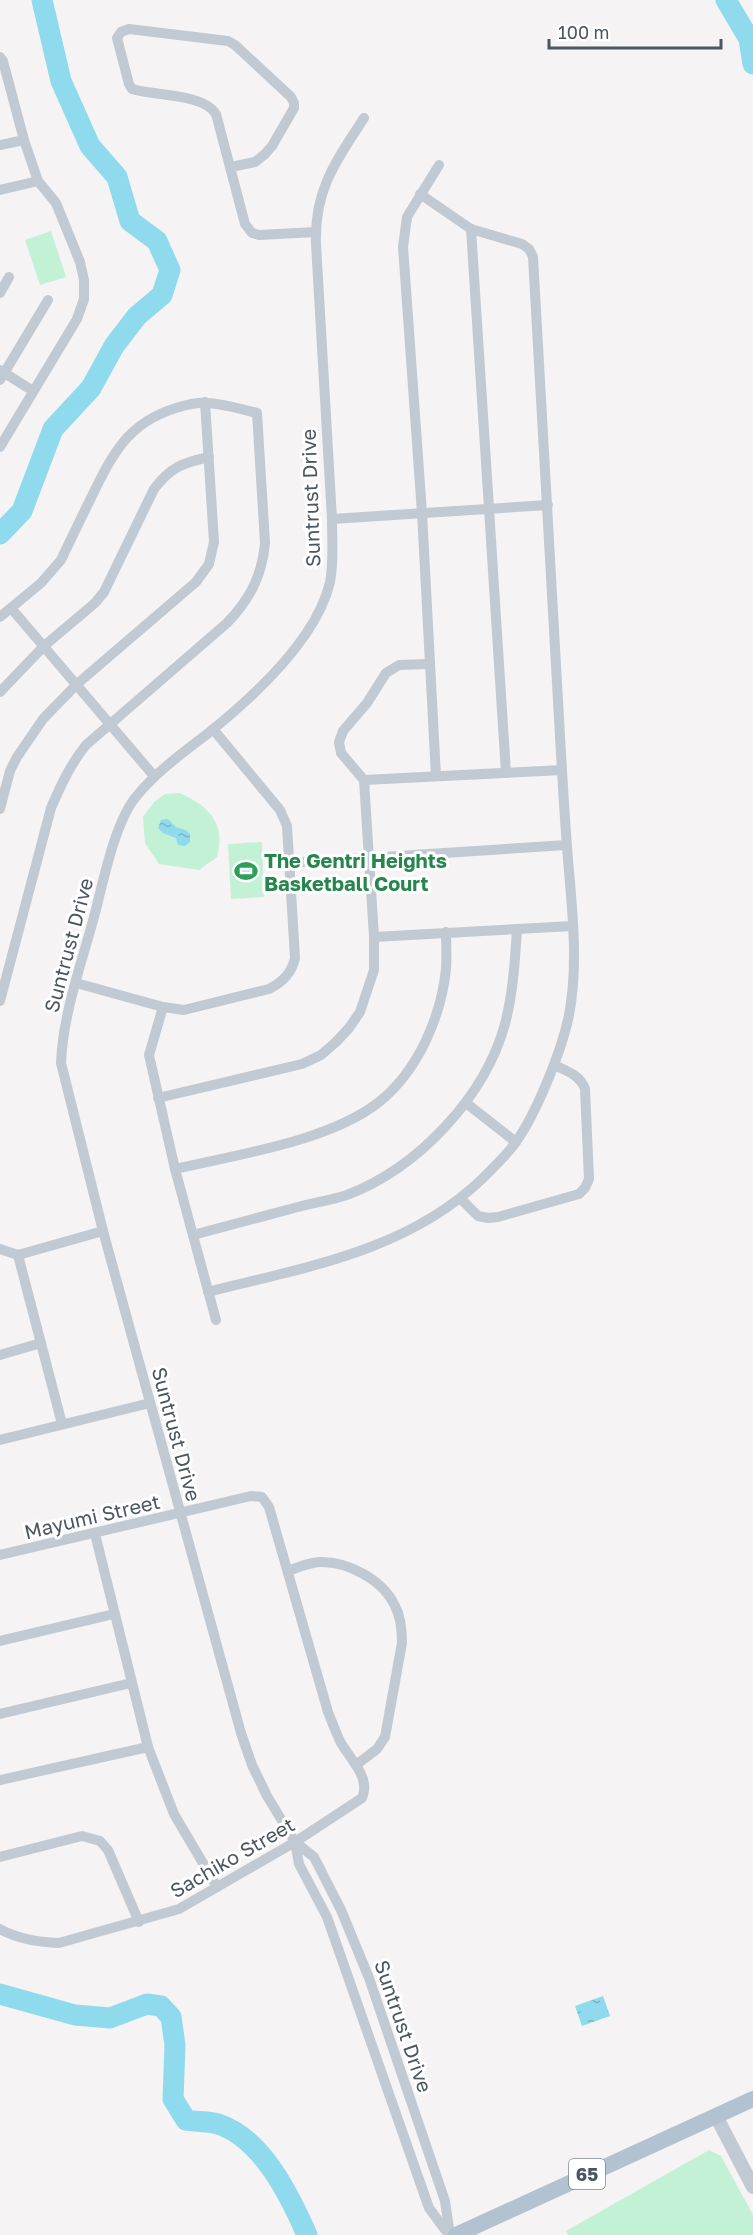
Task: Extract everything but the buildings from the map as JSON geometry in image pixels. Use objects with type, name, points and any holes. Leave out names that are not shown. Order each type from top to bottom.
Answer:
[{"type":"main road","name":"65","points":[[455,2235],[753,2099]]},
{"type":"street","points":[[231,167],[255,162],[272,146],[294,108],[291,97],[228,41],[129,29],[121,32],[117,38],[132,89],[198,102],[211,107],[216,114],[245,224],[252,233],[259,235],[316,232]]},
{"type":"street","points":[[0,57],[38,181],[56,203],[80,262],[84,280],[84,298],[77,319],[0,447]]},
{"type":"street","points":[[0,99],[12,96]]},
{"type":"street","name":"Suntrust Drive","points":[[364,118],[328,177],[320,196],[316,232],[332,519],[332,564],[324,602],[311,627],[276,670],[213,729],[154,776],[134,799],[120,826],[76,983],[63,1036],[61,1063],[103,1232],[248,1755],[267,1796],[294,1842],[299,1864],[327,1917],[429,2208],[455,2235]]},
{"type":"street","points":[[0,145],[24,140]]},
{"type":"street","points":[[436,776],[422,513],[403,247],[407,217],[439,165]]},
{"type":"street","points":[[0,190],[38,181]]},
{"type":"street","points":[[208,1292],[354,1254],[397,1237],[437,1216],[461,1199],[516,1142],[554,1065],[569,1017],[573,926],[566,845],[532,257],[529,249],[522,244],[471,229],[420,194]]},
{"type":"street","points":[[471,229],[506,773]]},
{"type":"street","points":[[0,293],[9,277]]},
{"type":"street","points":[[33,391],[2,374],[48,300]]},
{"type":"street","points":[[0,809],[10,771],[28,738],[44,719],[77,684],[205,572],[212,555],[214,542],[206,402]]},
{"type":"street","points":[[0,617],[41,583],[61,560],[108,462],[129,435],[145,422],[168,411],[206,402],[257,413],[265,543],[264,562],[258,579],[242,608],[227,623],[86,745],[74,760],[51,808],[0,1000]]},
{"type":"street","points":[[0,693],[44,646],[104,592],[154,489],[162,478],[183,463],[209,458]]},
{"type":"street","points":[[332,519],[548,505]]},
{"type":"street","points":[[11,608],[154,776]]},
{"type":"street","points":[[158,1098],[302,1064],[321,1055],[336,1042],[360,1012],[374,970],[364,780],[341,753],[339,742],[343,731],[367,703],[386,673],[399,666],[429,664]]},
{"type":"street","points":[[76,983],[163,1007],[184,1010],[269,989],[280,983],[294,967],[287,826],[280,810],[213,729]]},
{"type":"street","points":[[364,780],[562,770]]},
{"type":"street","points":[[290,863],[566,845]]},
{"type":"street","points":[[374,937],[573,926]]},
{"type":"street","points":[[193,1235],[347,1195],[388,1175],[423,1148],[466,1103],[484,1073],[504,1025],[514,978],[517,929]]},
{"type":"street","points":[[175,1169],[292,1141],[334,1127],[379,1102],[400,1080],[417,1057],[430,1029],[440,1001],[446,968],[446,932]]},
{"type":"street","points":[[163,1007],[149,1054],[175,1169],[216,1320]]},
{"type":"street","points":[[461,1199],[478,1216],[498,1218],[579,1194],[585,1188],[589,1179],[585,1089],[582,1080],[576,1075],[554,1065]]},
{"type":"street","points":[[466,1103],[516,1142]]},
{"type":"street","points":[[0,1249],[18,1255],[103,1232]]},
{"type":"street","points":[[18,1255],[62,1424]]},
{"type":"street","points":[[0,1355],[41,1344]]},
{"type":"street","points":[[0,1440],[150,1403]]},
{"type":"street","name":"Mayumi Street","points":[[0,1555],[251,1496],[262,1497],[269,1507],[288,1571]]},
{"type":"street","points":[[94,1534],[148,1747],[174,1814],[217,1887]]},
{"type":"street","points":[[319,1562],[339,1564],[367,1576],[386,1592],[396,1607],[402,1629],[402,1643],[385,1737],[377,1749],[356,1765],[340,1742],[328,1712],[288,1571],[304,1565],[319,1562]]},
{"type":"street","points":[[0,1641],[114,1614]]},
{"type":"street","points":[[0,1714],[131,1683]]},
{"type":"street","points":[[0,1780],[148,1747]]},
{"type":"street","name":"Sachiko Street","points":[[0,1929],[23,1939],[59,1943],[179,1910],[294,1842],[362,1798],[365,1791],[364,1781],[356,1765]]},
{"type":"street","points":[[0,1857],[82,1836],[100,1840],[108,1850],[139,1922]]},
{"type":"street","name":"Suntrust Drive","points":[[294,1842],[314,1857],[341,1910],[369,1978],[455,2235]]},
{"type":"street","points":[[716,2116],[753,2187]]},
{"type":"green space","points":[[51,231],[66,277],[40,285],[25,240]]},
{"type":"green space","points":[[180,793],[200,804],[217,826],[219,845],[217,857],[199,870],[159,864],[145,843],[143,817],[154,802],[165,794]]},
{"type":"green space","name":"The Gentri Heights Basketball Court","points":[[262,842],[264,897],[231,899],[228,844]]},
{"type":"green space","points":[[709,2150],[721,2156],[753,2215],[753,2235],[568,2235],[566,2231]]},
{"type":"water","points":[[168,819],[176,827],[190,834],[190,842],[185,846],[178,845],[176,838],[163,833],[158,828],[161,820]]},
{"type":"water","points":[[603,1996],[610,2016],[582,2026],[575,2006]]},
{"type":"waterway","points":[[0,534],[22,511],[53,429],[91,388],[114,346],[137,316],[162,295],[170,270],[157,241],[130,221],[117,177],[90,146],[61,81],[42,0]]},
{"type":"waterway","points":[[726,0],[749,39],[753,64]]},
{"type":"waterway","points":[[0,1994],[75,2015],[110,2018],[147,2004],[161,2006],[171,2017],[175,2045],[173,2099],[186,2120],[218,2124],[234,2131],[248,2142],[273,2170],[307,2235]]},
{"type":"place","name":"The Gentri Heights Basketball Court","points":[[246,871]]}]
